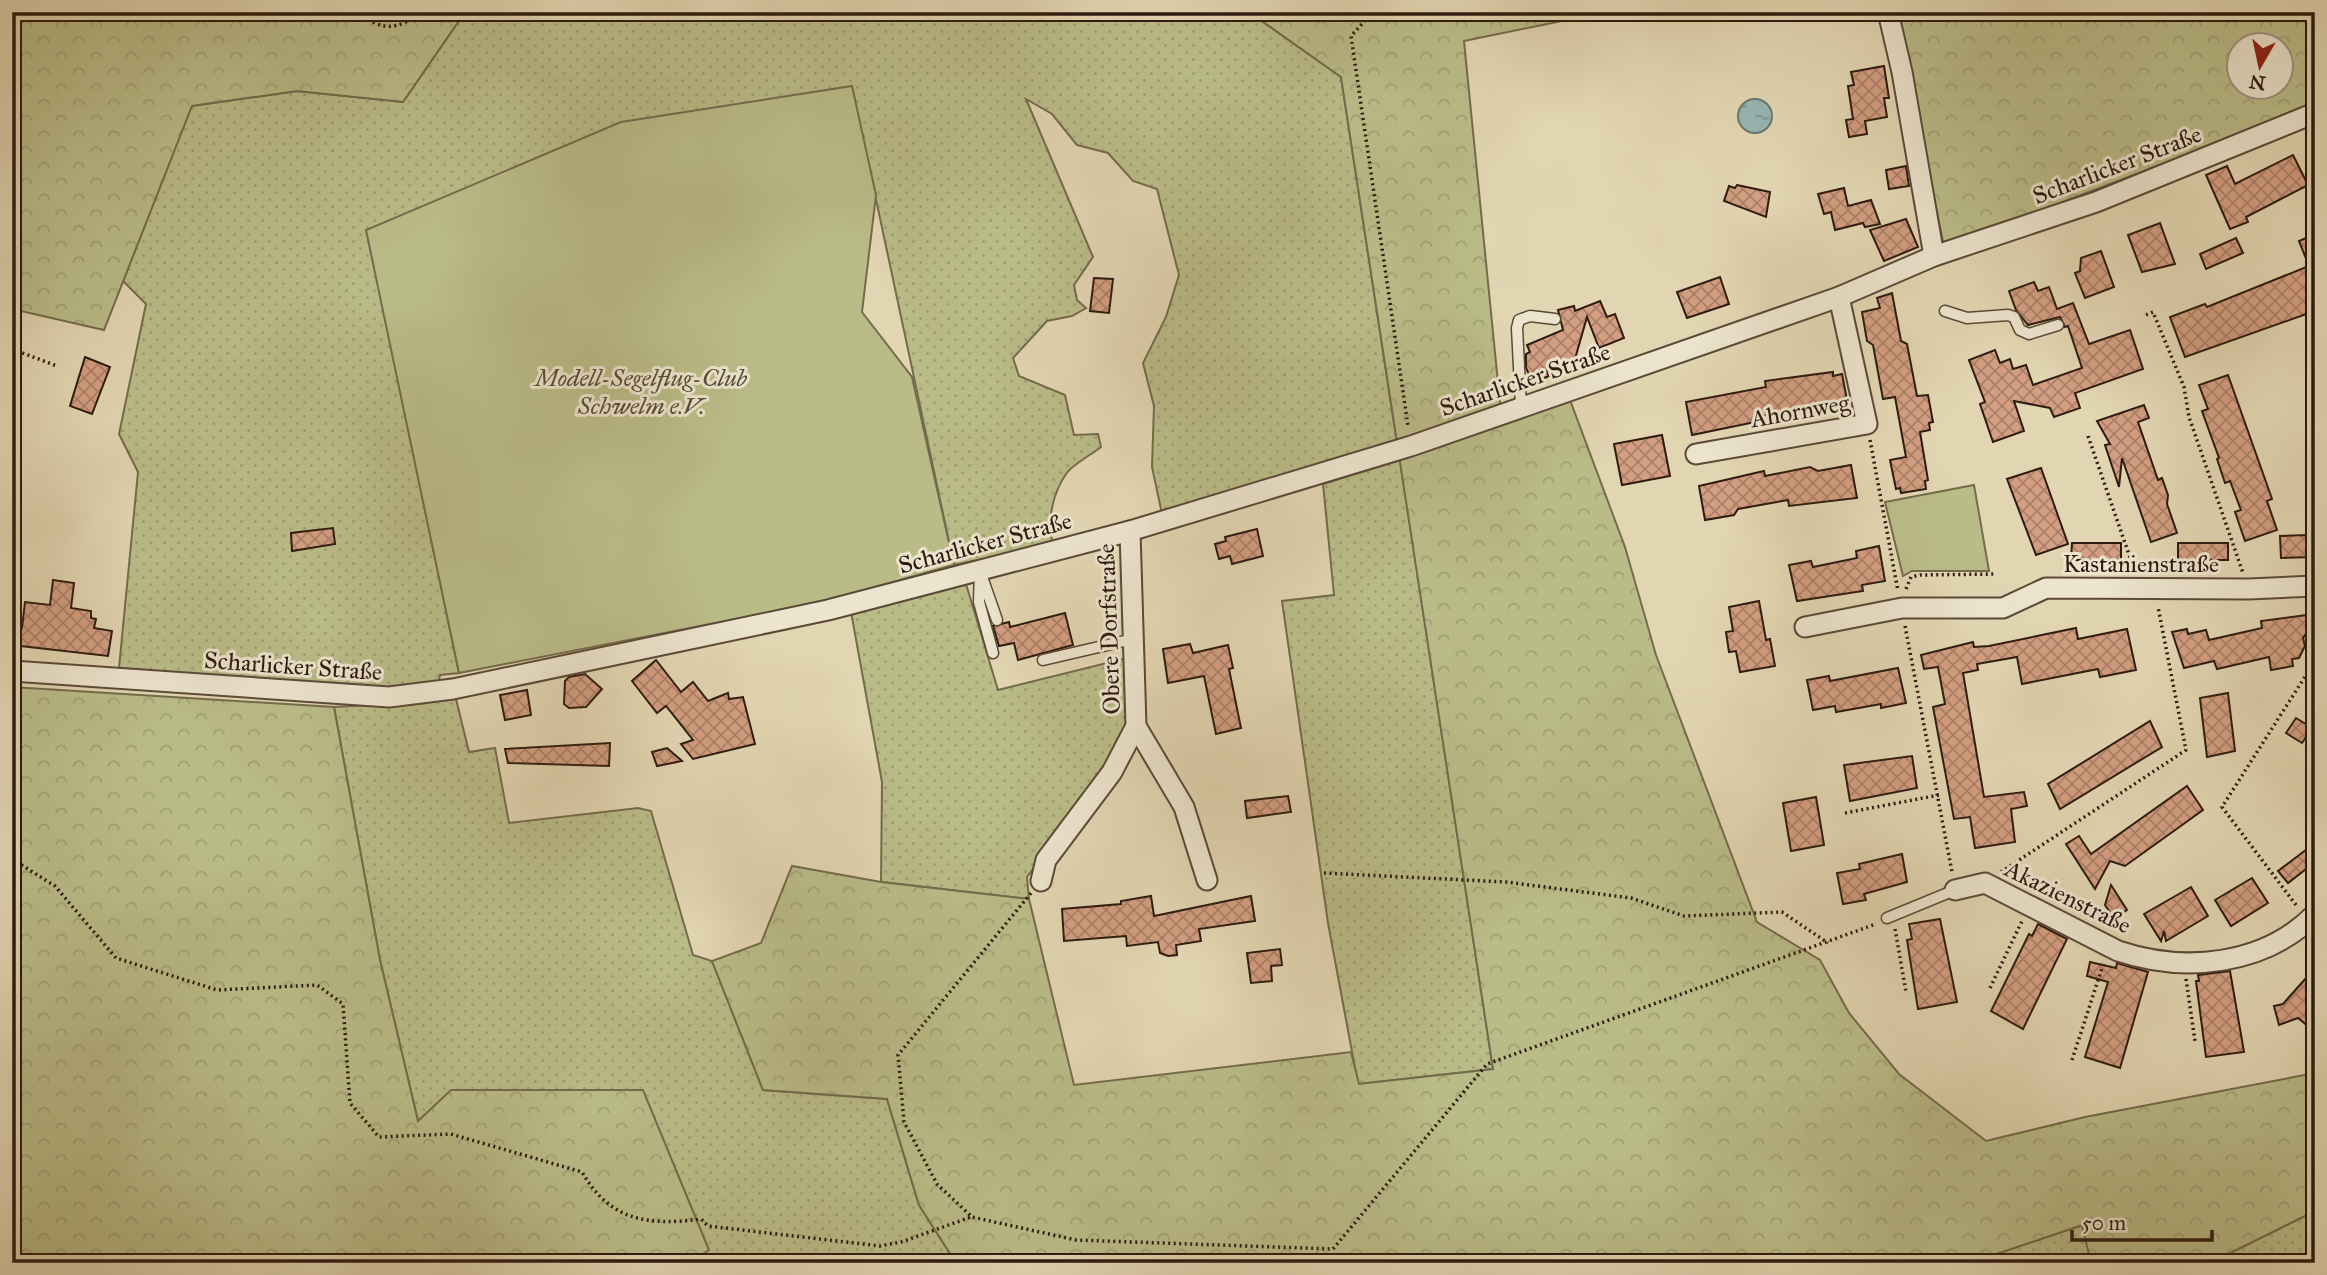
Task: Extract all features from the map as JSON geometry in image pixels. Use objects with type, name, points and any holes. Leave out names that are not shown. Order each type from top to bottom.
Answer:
[{"type":"street","points":[[1888,12],[1902,72],[1934,256]]},
{"type":"street","name":"Scharlicker Straße","points":[[12,671],[389,697],[453,689],[828,610],[1130,531],[1411,446],[1839,297],[1934,256],[2096,202],[2315,113]]},
{"type":"street","name":"Ahornweg","points":[[1696,454],[1867,424],[1839,297]]},
{"type":"street","name":"Obere Dorfstraße","points":[[1130,531],[1136,726],[1184,807],[1207,880]]},
{"type":"street","name":"Kastanienstraße","points":[[1805,627],[1902,608],[2003,608],[2046,588],[2249,589],[2315,586]]},
{"type":"street","name":"Obere Dorfstraße","points":[[1041,881],[1046,860],[1112,772],[1136,726]]},
{"type":"street","name":"Akazienstraße","points":[[1955,890],[1985,883],[2109,947],[2137,958],[2184,964],[2244,956],[2286,937],[2311,918]]},
{"type":"lane","points":[[1945,311],[1967,318],[2008,315],[2014,317],[2020,330],[2029,334],[2058,325]]},
{"type":"lane","points":[[1521,407],[1517,328],[1519,320],[1530,316],[1555,318]]},
{"type":"lane","points":[[980,570],[997,620]]},
{"type":"lane","points":[[980,570],[979,601],[993,653]]},
{"type":"lane","points":[[1044,660],[1133,639]]},
{"type":"lane","points":[[1890,917],[1955,890]]},
{"type":"path","points":[[360,12],[388,27],[406,25],[419,12]]},
{"type":"path","points":[[1373,12],[1351,36],[1411,446]]},
{"type":"path","points":[[2146,315],[2153,312],[2184,387],[2189,417],[2249,589]]},
{"type":"path","points":[[12,349],[57,366]]},
{"type":"path","points":[[1867,424],[1898,587]]},
{"type":"path","points":[[1985,883],[2186,750],[2147,588],[2088,436]]},
{"type":"path","points":[[1899,595],[1909,585],[1911,577],[1920,575],[1996,574]]},
{"type":"path","points":[[1906,634],[1939,795],[1955,890]]},
{"type":"path","points":[[2311,918],[2222,807],[2315,661]]},
{"type":"path","points":[[1845,813],[1939,795]]},
{"type":"path","points":[[12,859],[55,886],[116,958],[217,990],[317,985],[343,1004],[351,1103],[379,1137],[451,1134],[582,1172],[595,1195],[634,1220],[701,1219],[708,1226],[880,1246],[901,1242],[972,1217]]},
{"type":"path","points":[[1324,873],[1506,882],[1631,898],[1684,916],[1782,912],[1828,943]]},
{"type":"path","points":[[1041,881],[898,1055],[904,1122],[937,1184],[972,1217],[1076,1240],[1334,1249],[1487,1064],[1828,943],[1890,917],[1906,992]]},
{"type":"path","points":[[1990,988],[2029,906]]},
{"type":"path","points":[[2072,1060],[2109,947]]},
{"type":"path","points":[[2184,964],[2195,1041]]},
{"type":"green space","points":[[12,12],[465,12],[403,102],[297,91],[192,106],[104,330],[12,309]]},
{"type":"green space","points":[[465,12],[1249,12],[1341,77],[1397,443],[1162,514],[1152,467],[1154,406],[1143,363],[1166,317],[1179,275],[1157,189],[1133,181],[1108,153],[1077,145],[1052,114],[1026,99],[1093,257],[1074,285],[1077,300],[1086,308],[1072,316],[1047,321],[1013,358],[1019,376],[1065,395],[1074,435],[1098,434],[1101,447],[1073,467],[1061,482],[1051,517],[1053,544],[954,565],[852,87],[367,230],[459,673],[440,675],[438,684],[375,688],[119,668],[138,472],[119,434],[146,304],[123,281],[191,106],[297,91],[403,102]]},
{"type":"green space","points":[[1249,12],[1606,12],[1464,41],[1502,423],[1570,400],[1625,547],[1656,655],[1757,922],[1820,960],[1849,1013],[1899,1074],[1986,1141],[2085,1117],[2315,1073],[2315,1211],[2210,1263],[2091,1263],[2082,1225],[1970,1263],[956,1263],[919,1205],[887,1099],[763,1090],[712,961],[761,943],[792,866],[881,882],[1029,899],[1074,1085],[1351,1052],[1359,1084],[1493,1069],[1341,77]]},
{"type":"green space","points":[[1896,12],[2315,12],[2315,106],[1944,247]]},
{"type":"green space","name":"Modell-Segelflug-Club Schwelm e.V.","points":[[852,86],[876,195],[862,312],[912,377],[954,565],[818,603],[459,673],[366,230],[621,122]]},
{"type":"green space","points":[[1400,460],[1493,1069],[1358,1084],[1328,923],[1282,601],[1334,595],[1323,484]]},
{"type":"green space","points":[[1974,485],[1989,571],[1912,571],[1903,576],[1885,502]]},
{"type":"green space","points":[[966,584],[998,690],[1127,658],[1129,725],[1111,765],[1027,877],[1029,899],[881,882],[882,782],[851,612]]},
{"type":"green space","points":[[12,687],[334,707],[380,960],[418,1121],[451,1090],[643,1090],[709,1250],[690,1263],[12,1263]]},
{"type":"green space","points":[[455,695],[469,752],[495,748],[509,823],[638,808],[651,811],[693,955],[712,961],[763,1090],[887,1099],[919,1205],[956,1263],[690,1263],[708,1250],[418,1121],[380,960],[334,707],[394,704]]},
{"type":"green space","points":[[2315,1211],[2315,1263],[2210,1263]]},
{"type":"green space","points":[[2083,1225],[2091,1263],[1970,1263]]},
{"type":"water","points":[[1755,99],[1767,104],[1772,116],[1767,128],[1755,133],[1743,128],[1738,116],[1743,104]]},
{"type":"building","points":[[1884,66],[1889,98],[1884,98],[1887,117],[1865,121],[1867,134],[1849,137],[1846,120],[1853,119],[1848,86],[1854,85],[1851,72]]},
{"type":"building","points":[[2293,155],[2308,185],[2246,217],[2248,222],[2230,229],[2206,175],[2227,166],[2235,184]]},
{"type":"building","points":[[1906,166],[1909,186],[1889,189],[1886,170]]},
{"type":"building","points":[[1737,185],[1770,192],[1766,217],[1724,201],[1729,186],[1735,188]]},
{"type":"building","points":[[1844,188],[1848,206],[1871,200],[1880,224],[1865,227],[1863,223],[1835,230],[1831,212],[1824,214],[1818,194]]},
{"type":"building","points":[[1906,219],[1918,247],[1884,261],[1870,230]]},
{"type":"building","points":[[2160,223],[2175,264],[2142,272],[2128,235]]},
{"type":"building","points":[[2315,234],[2315,311],[2185,357],[2170,317],[2205,304],[2207,307],[2309,266],[2299,241]]},
{"type":"building","points":[[2236,238],[2243,253],[2206,269],[2200,254]]},
{"type":"building","points":[[2101,251],[2114,287],[2085,298],[2075,273],[2080,271],[2081,258]]},
{"type":"building","points":[[1720,277],[1729,304],[1687,318],[1677,292]]},
{"type":"building","points":[[1094,278],[1113,279],[1109,313],[1090,311]]},
{"type":"building","points":[[2034,282],[2038,291],[2049,287],[2057,309],[2073,303],[2089,344],[2130,330],[2143,369],[2075,393],[2080,408],[2054,417],[2050,408],[2014,401],[2024,431],[1993,442],[1980,404],[1985,402],[1969,360],[1995,350],[2000,363],[2010,359],[2013,369],[2026,365],[2033,385],[2082,368],[2068,326],[2065,327],[2060,317],[2028,325],[2016,310],[2009,291]]},
{"type":"building","points":[[1892,293],[1901,341],[1907,344],[1917,396],[1928,395],[1933,422],[1929,423],[1930,430],[1920,432],[1928,480],[1925,481],[1926,489],[1901,493],[1900,488],[1896,489],[1890,460],[1906,457],[1895,397],[1883,399],[1873,345],[1867,341],[1862,312],[1880,308],[1877,298]]},
{"type":"building","points":[[1600,301],[1607,317],[1615,314],[1624,338],[1599,348],[1587,317],[1575,359],[1546,371],[1549,376],[1533,383],[1526,368],[1526,354],[1530,352],[1527,345],[1563,330],[1558,310],[1574,306],[1575,311]]},
{"type":"building","points":[[85,357],[110,367],[92,414],[70,406]]},
{"type":"building","points":[[1833,372],[1833,376],[1842,374],[1847,400],[1839,401],[1840,405],[1759,416],[1760,421],[1692,435],[1686,402],[1766,387],[1765,381]]},
{"type":"building","points":[[2228,375],[2272,499],[2267,501],[2277,530],[2245,541],[2235,512],[2241,510],[2230,481],[2225,483],[2202,411],[2208,409],[2199,385]]},
{"type":"building","points":[[2144,405],[2149,418],[2138,422],[2158,480],[2162,478],[2168,495],[2167,504],[2177,533],[2151,542],[2122,458],[2119,487],[2105,445],[2110,444],[2097,421]]},
{"type":"building","points":[[1662,435],[1670,476],[1622,485],[1614,444]]},
{"type":"building","points":[[1851,465],[1857,498],[1789,506],[1788,500],[1738,509],[1734,515],[1705,520],[1699,486],[1764,471],[1765,476],[1810,467],[1818,471]]},
{"type":"building","points":[[2041,468],[2068,544],[2036,555],[2007,479]]},
{"type":"building","points":[[333,528],[335,544],[292,551],[291,533]]},
{"type":"building","points":[[1257,529],[1263,556],[1232,564],[1230,556],[1219,559],[1215,544],[1226,541],[1225,537]]},
{"type":"building","points":[[2306,535],[2306,540],[2315,540],[2315,557],[2281,558],[2280,536]]},
{"type":"building","points":[[2072,543],[2121,543],[2121,560],[2071,560]]},
{"type":"building","points":[[2178,543],[2228,543],[2228,560],[2178,560]]},
{"type":"building","points":[[1879,546],[1885,581],[1862,585],[1863,591],[1797,601],[1789,565],[1811,561],[1813,567],[1857,558],[1856,551]]},
{"type":"building","points":[[53,580],[74,583],[71,608],[91,611],[91,618],[96,619],[94,628],[112,631],[108,656],[12,645],[12,627],[22,628],[25,602],[50,605]]},
{"type":"building","points":[[1759,601],[1766,640],[1770,639],[1775,666],[1740,672],[1736,651],[1729,652],[1726,632],[1733,631],[1729,607]]},
{"type":"building","points":[[1065,613],[1073,645],[1018,660],[1014,643],[999,646],[993,626],[1009,622],[1010,627]]},
{"type":"building","points":[[2315,614],[2315,621],[2303,638],[2305,646],[2299,658],[2292,659],[2293,666],[2271,670],[2269,657],[2217,669],[2214,661],[2184,668],[2172,632],[2187,629],[2188,634],[2206,630],[2209,640],[2262,628],[2261,621]]},
{"type":"building","points":[[2076,628],[2078,639],[2127,629],[2136,670],[2100,677],[2098,669],[2022,684],[2017,657],[1977,664],[1978,670],[1963,673],[1984,797],[2024,792],[2027,806],[2011,809],[2015,842],[1975,848],[1970,817],[1954,819],[1933,707],[1945,704],[1938,667],[1924,669],[1921,655],[1973,642],[1974,647],[1989,646]]},
{"type":"building","points":[[1190,644],[1193,653],[1228,645],[1233,668],[1229,669],[1241,728],[1216,734],[1204,676],[1168,683],[1163,649]]},
{"type":"building","points":[[656,660],[681,692],[693,682],[708,701],[728,693],[729,699],[743,697],[755,744],[693,759],[681,744],[693,740],[666,706],[657,713],[632,681]]},
{"type":"building","points":[[1898,668],[1906,703],[1881,708],[1881,704],[1836,712],[1835,706],[1813,710],[1807,680],[1829,676],[1830,681]]},
{"type":"building","points":[[585,674],[602,689],[586,707],[569,708],[564,704],[565,681],[569,677]]},
{"type":"building","points":[[527,690],[531,715],[505,720],[500,695]]},
{"type":"building","points":[[2228,693],[2235,751],[2207,757],[2200,698]]},
{"type":"building","points":[[2296,718],[2312,728],[2302,743],[2286,733]]},
{"type":"building","points":[[2150,721],[2162,747],[2060,809],[2048,784]]},
{"type":"building","points":[[610,743],[609,766],[508,763],[505,749]]},
{"type":"building","points":[[667,748],[682,761],[657,766],[652,752]]},
{"type":"building","points":[[1912,756],[1917,788],[1850,801],[1844,765]]},
{"type":"building","points":[[2187,786],[2203,810],[2125,866],[2110,861],[2095,889],[2066,844],[2079,836],[2091,854]]},
{"type":"building","points":[[1288,796],[1291,812],[1247,818],[1245,801]]},
{"type":"building","points":[[1816,797],[1824,845],[1791,851],[1783,803]]},
{"type":"building","points":[[2315,843],[2315,862],[2288,883],[2278,871]]},
{"type":"building","points":[[1902,854],[1907,882],[1864,894],[1866,900],[1843,904],[1837,873],[1860,869],[1859,864]]},
{"type":"building","points":[[2252,878],[2268,903],[2231,926],[2215,900]]},
{"type":"building","points":[[2111,885],[2127,910],[2114,918],[2105,905]]},
{"type":"building","points":[[2191,887],[2208,916],[2166,941],[2164,931],[2161,941],[2144,914]]},
{"type":"building","points":[[1151,896],[1154,916],[1251,896],[1255,921],[1199,929],[1201,941],[1176,945],[1177,955],[1168,956],[1160,953],[1158,942],[1127,946],[1126,936],[1064,941],[1062,909],[1121,904],[1121,901]]},
{"type":"building","points":[[1940,919],[1957,1002],[1918,1009],[1907,940],[1912,939],[1909,924]]},
{"type":"building","points":[[2038,924],[2067,939],[2023,1029],[1991,1011],[2029,934],[2032,936]]},
{"type":"building","points":[[1280,949],[1282,965],[1271,966],[1272,981],[1251,983],[1247,953]]},
{"type":"building","points":[[2090,962],[2116,968],[2117,963],[2148,972],[2120,1068],[2085,1057],[2108,982],[2087,976]]},
{"type":"building","points":[[2315,968],[2315,1032],[2298,1018],[2279,1025],[2274,1006],[2283,1004]]},
{"type":"building","points":[[2230,971],[2244,1052],[2206,1057],[2196,981],[2199,981],[2198,975]]}]
